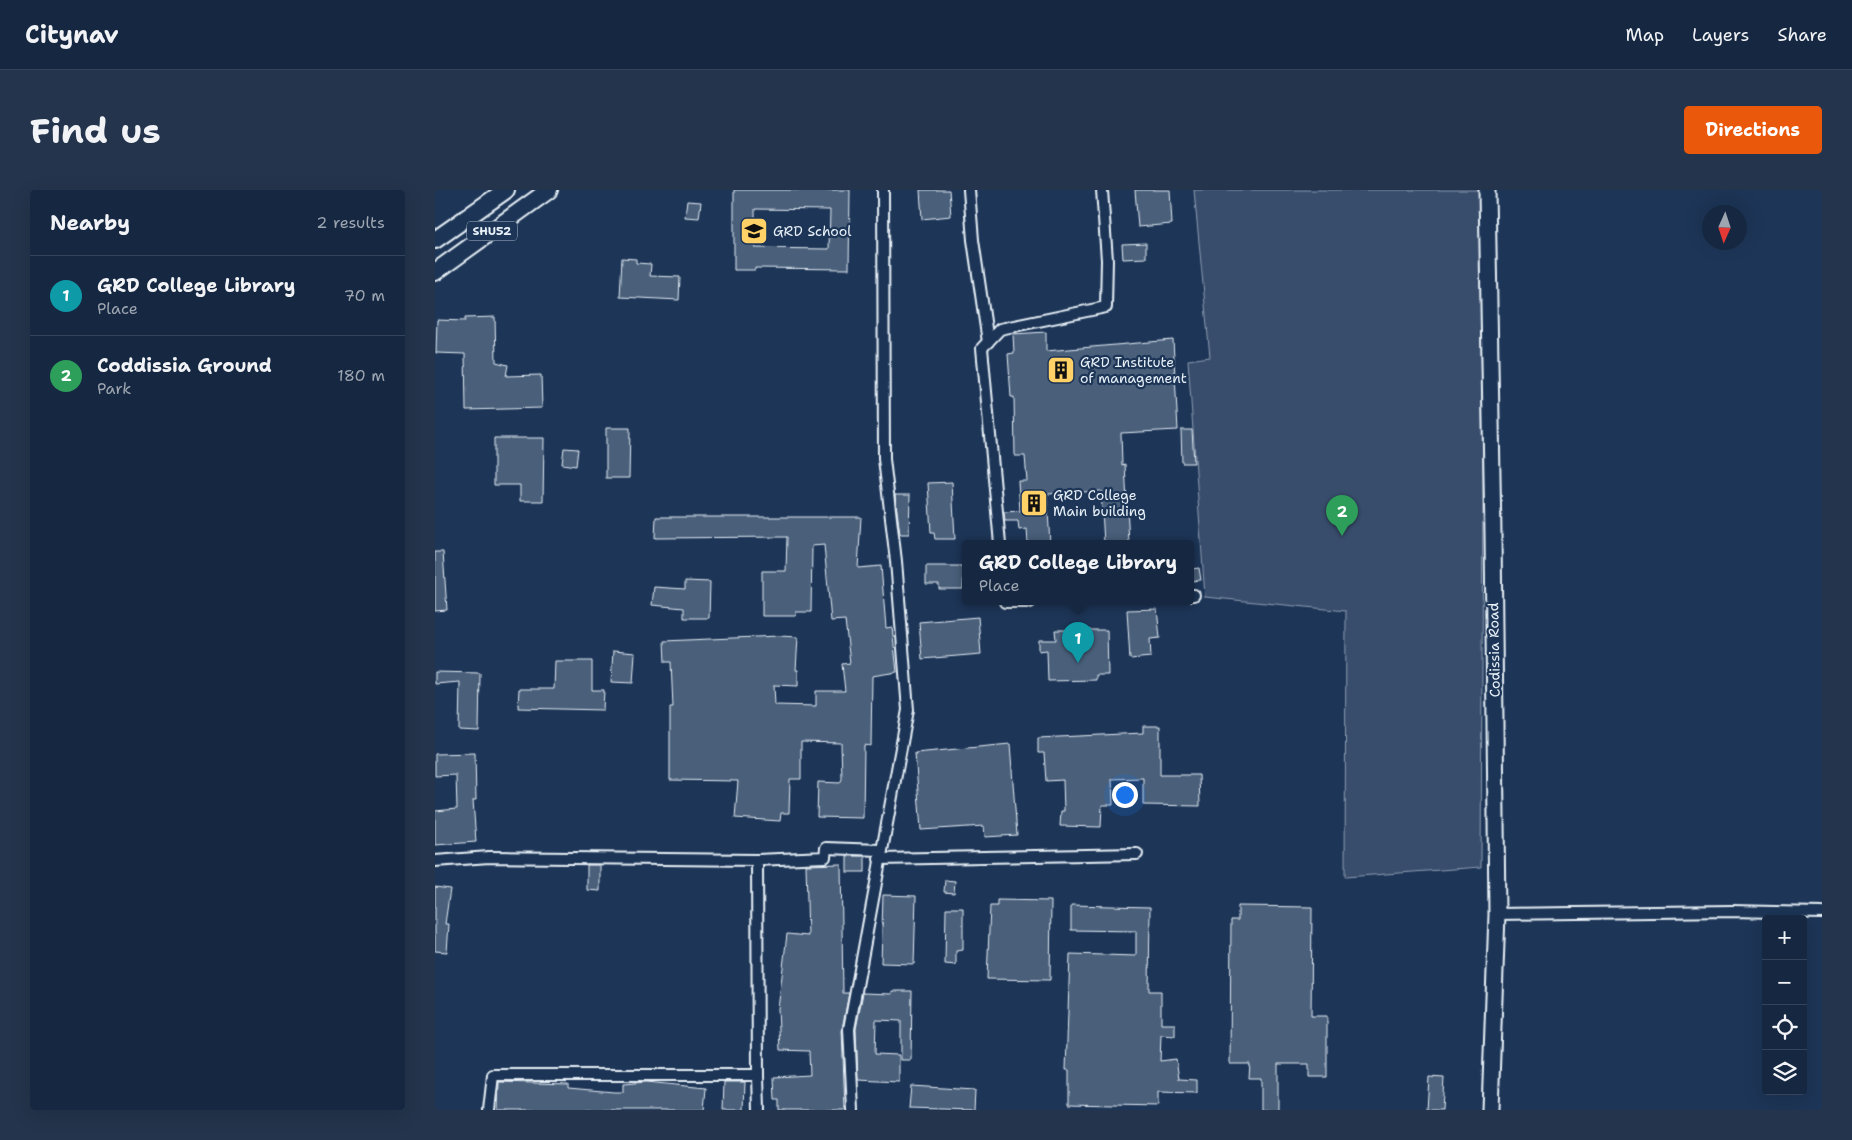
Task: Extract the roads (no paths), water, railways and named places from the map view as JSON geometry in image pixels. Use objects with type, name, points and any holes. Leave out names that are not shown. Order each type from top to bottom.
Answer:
[{"type":"main road","name":"SHU52","points":[[435,240],[506,190]]},
{"type":"main road","name":"SHU52","points":[[435,272],[549,190]]},
{"type":"street","points":[[853,1110],[849,1028],[879,854],[907,710],[897,561],[884,459],[883,190]]},
{"type":"street","points":[[969,190],[973,240],[988,342]]},
{"type":"street","points":[[1000,540],[982,348],[1000,329],[1106,307],[1107,260],[1102,190]]},
{"type":"street","name":"Codissia Road","points":[[1487,190],[1497,914],[1490,1110]]},
{"type":"street","points":[[435,861],[489,857],[757,860],[825,857],[826,848],[879,854],[1137,854]]},
{"type":"street","points":[[757,860],[759,1110]]},
{"type":"street","points":[[1497,914],[1732,910],[1822,914]]},
{"type":"street","points":[[489,1110],[493,1075],[758,1076]]},
{"type":"place","name":"GRD School","points":[[754,231]]},
{"type":"place","name":"GRD Institute of management","points":[[1061,370]]},
{"type":"place","name":"GRD College Main building","points":[[1034,503]]},
{"type":"place","name":"Coddissia Ground","points":[[1342,536]]},
{"type":"place","name":"GRD College Library","points":[[1078,663]]}]
